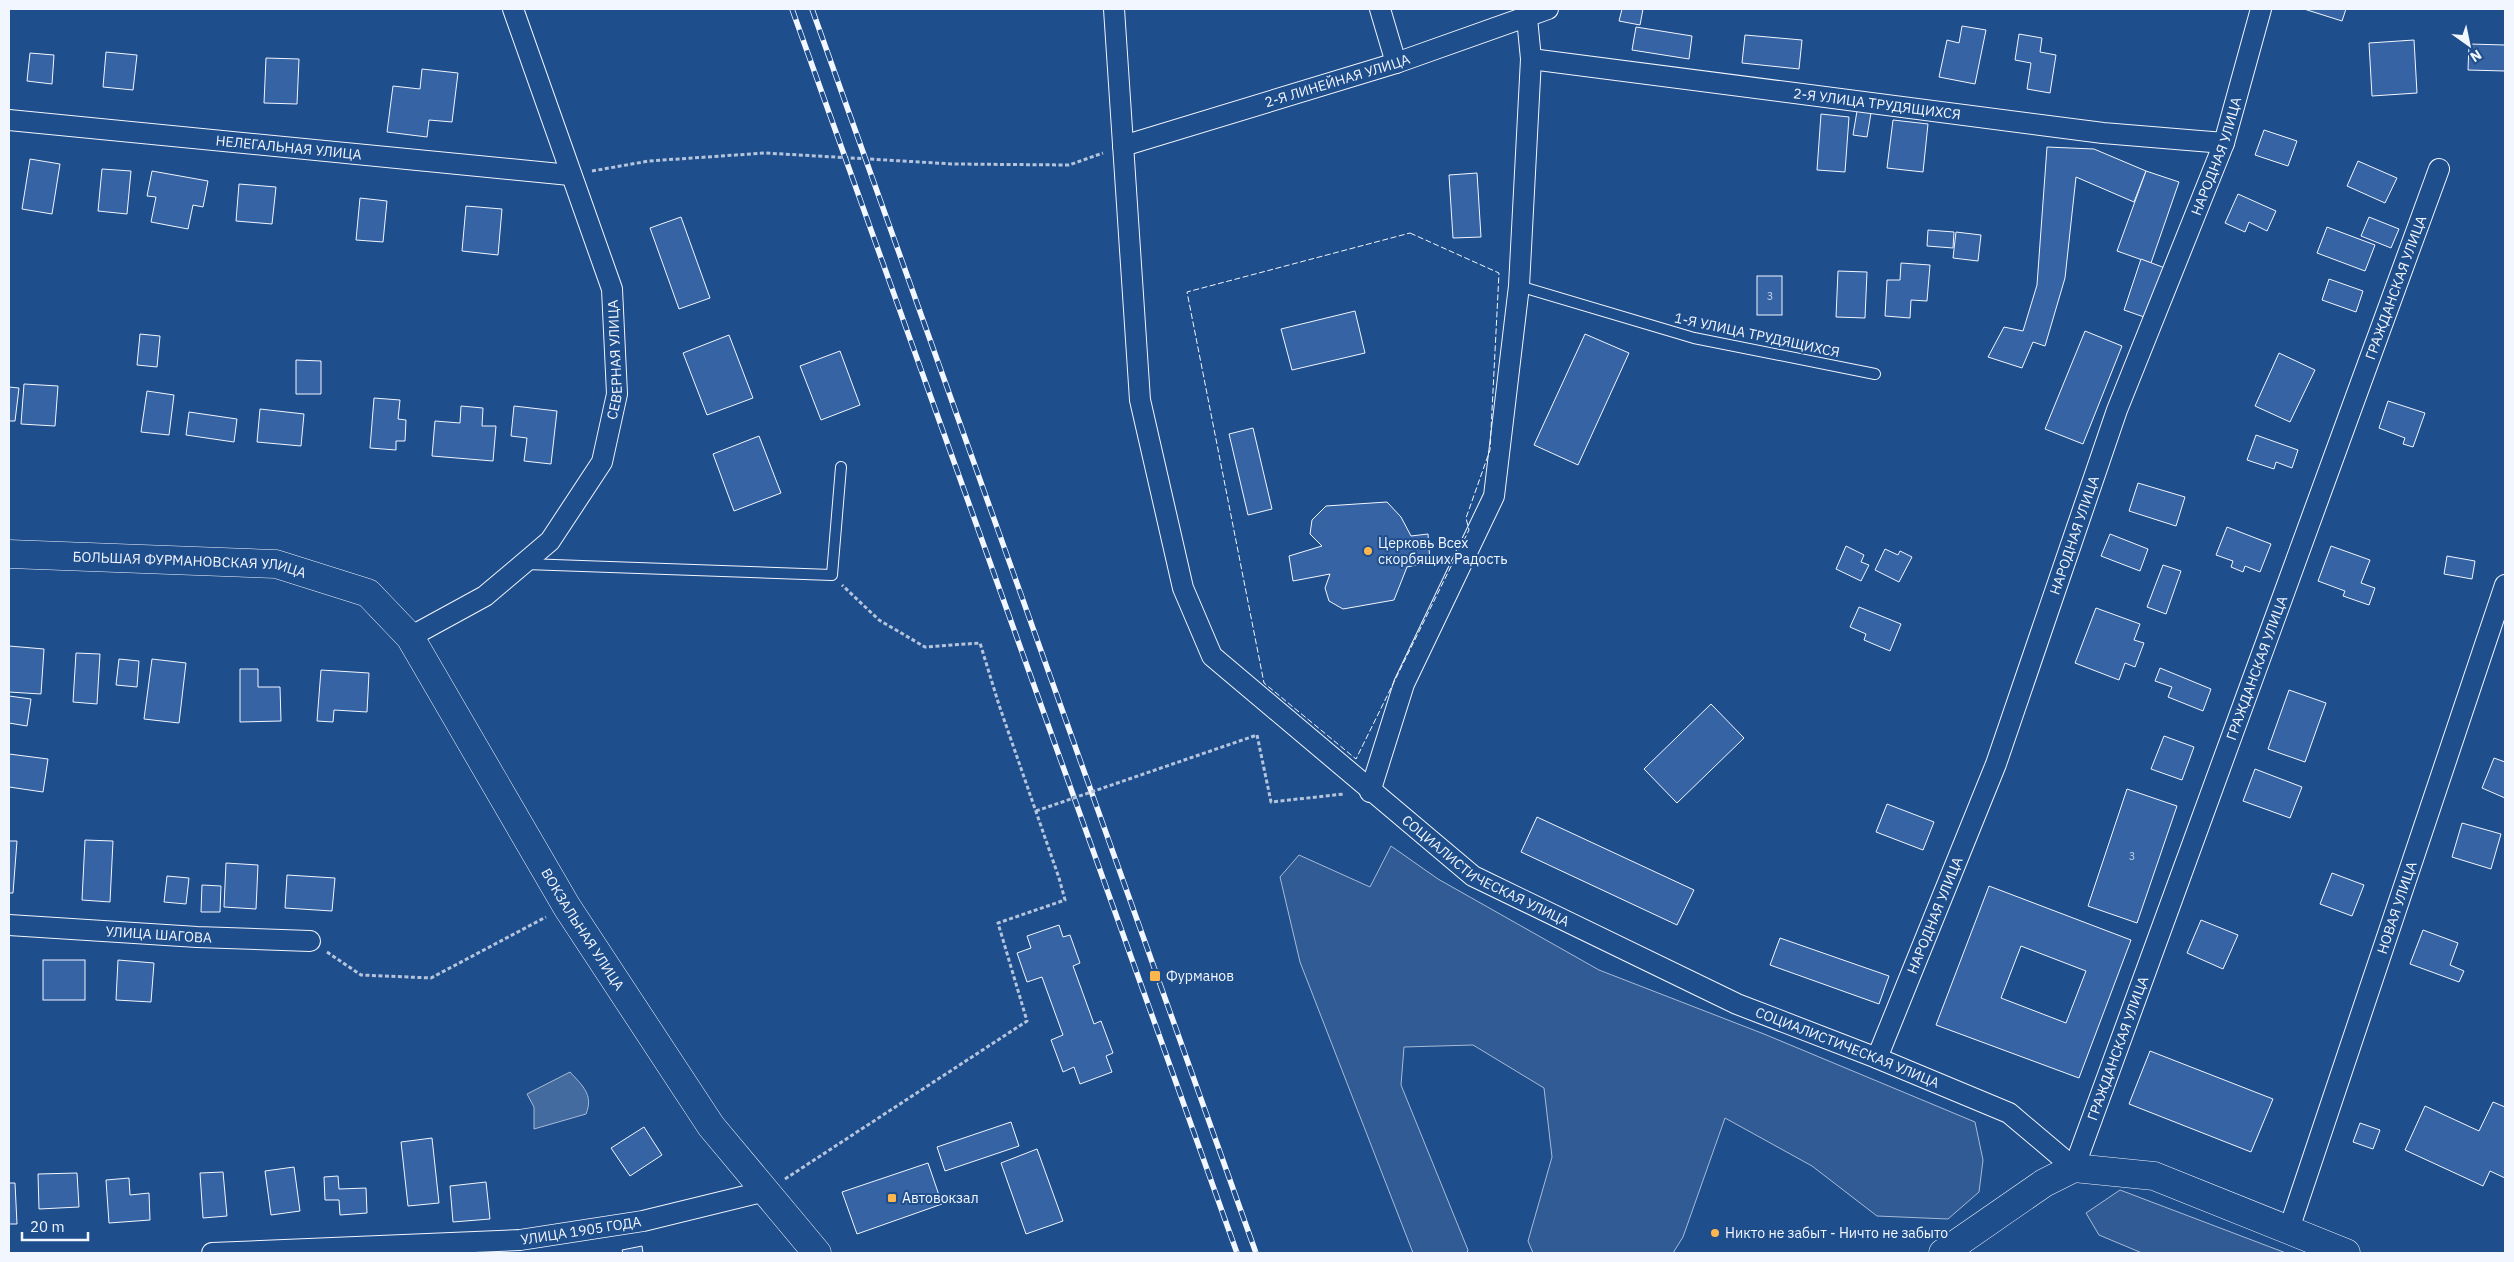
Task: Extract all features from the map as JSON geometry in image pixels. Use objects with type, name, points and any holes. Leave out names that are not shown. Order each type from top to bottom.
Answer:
[{"type":"main road","name":"БОЛЬШАЯ ФУРМАНОВСКАЯ УЛИЦА","points":[[9,554],[276,564],[368,593]]},
{"type":"main road","name":"ВОКЗАЛЬНАЯ УЛИЦА","points":[[368,593],[410,637],[567,907],[711,1126],[817,1253]]},
{"type":"main road","points":[[1943,1253],[2044,1183],[2074,1168],[2154,1176],[2346,1253]]},
{"type":"street","name":"СЕВЕРНАЯ УЛИЦА","points":[[410,637],[485,596],[550,541],[602,462],[617,394],[612,290],[512,9]]},
{"type":"street","name":"СОЦИАЛИСТИЧЕСКАЯ УЛИЦА","points":[[1114,9],[1140,400],[1183,588],[1212,656],[1370,792],[1473,876],[1737,1004],[1877,1058],[2009,1114],[2074,1168]]},
{"type":"street","points":[[1380,9],[1396,63]]},
{"type":"street","name":"2-Я ЛИНЕЙНАЯ УЛИЦА","points":[[1123,146],[1396,63],[1548,9]]},
{"type":"street","name":"НАРОДНАЯ УЛИЦА","points":[[1877,1058],[1996,764],[2117,410],[2224,143],[2261,9]]},
{"type":"street","points":[[1370,792],[1404,684],[1494,496],[1520,286],[1531,59],[1527,18]]},
{"type":"street","name":"2-Я УЛИЦА ТРУДЯЩИХСЯ","points":[[1531,59],[2103,133],[2224,143]]},
{"type":"street","name":"НЕЛЕГАЛЬНАЯ УЛИЦА","points":[[9,120],[570,174]]},
{"type":"street","name":"ГРАЖДАНСКАЯ УЛИЦА","points":[[2074,1168],[2439,170]]},
{"type":"street","name":"НОВАЯ УЛИЦА","points":[[2289,1229],[2505,586]]},
{"type":"street","name":"УЛИЦА ШАГОВА","points":[[9,925],[197,937],[310,941]]},
{"type":"street","name":"УЛИЦА 1905 ГОДА","points":[[212,1253],[520,1240],[643,1221],[766,1192]]},
{"type":"lane","name":"1-Я УЛИЦА ТРУДЯЩИХСЯ","points":[[1520,286],[1694,338],[1875,374]]},
{"type":"lane","points":[[524,563],[739,574],[832,575],[841,467]]},
{"type":"path","points":[[570,174],[649,161],[765,153],[954,164],[1069,165],[1123,146]]},
{"type":"path","points":[[766,1192],[1027,1021],[998,923],[1064,900],[980,643],[925,647],[879,620],[832,575]]},
{"type":"path","points":[[1036,811],[1257,735],[1271,802],[1370,792]]},
{"type":"path","points":[[310,941],[361,976],[431,978],[567,907]]},
{"type":"shaded area","points":[[1391,846],[1438,879],[1599,970],[1764,1034],[1975,1122],[1983,1160],[1979,1192],[1948,1219],[1877,1216],[1812,1166],[1725,1118],[1683,1237],[1673,1253],[1533,1253],[1528,1241],[1552,1157],[1544,1088],[1473,1045],[1404,1047],[1401,1085],[1468,1250],[1467,1253],[1413,1253],[1300,962],[1280,877],[1299,855],[1370,887]]},
{"type":"shaded area","points":[[570,1072],[588,1096],[589,1101],[586,1114],[534,1129],[534,1107],[527,1094]]},
{"type":"shaded area","points":[[2120,1190],[2286,1253],[2142,1253],[2099,1235],[2086,1213]]},
{"type":"building","points":[[1622,9],[1643,9],[1640,25],[1619,21]]},
{"type":"building","points":[[2304,9],[2346,9],[2342,21]]},
{"type":"building","points":[[1962,26],[1986,30],[1975,84],[1939,77],[1947,40],[1959,43]]},
{"type":"building","points":[[1636,27],[1692,36],[1689,59],[1632,50]]},
{"type":"building","points":[[2019,34],[2042,38],[2040,52],[2056,55],[2050,93],[2027,89],[2031,63],[2015,60]]},
{"type":"building","points":[[1745,35],[1802,40],[1799,69],[1742,63]]},
{"type":"building","points":[[2414,40],[2417,93],[2372,96],[2369,43]]},
{"type":"building","points":[[2469,44],[2505,45],[2505,71],[2468,70]]},
{"type":"building","points":[[106,52],[137,55],[133,90],[103,87]]},
{"type":"building","points":[[30,53],[54,55],[52,84],[27,81]]},
{"type":"building","points":[[266,58],[299,59],[297,104],[264,103]]},
{"type":"building","points":[[422,69],[458,73],[452,122],[429,120],[427,137],[387,132],[393,86],[420,89]]},
{"type":"building","points":[[1857,111],[1871,113],[1867,137],[1853,135]]},
{"type":"building","points":[[1821,114],[1849,117],[1845,172],[1817,170]]},
{"type":"building","points":[[1893,120],[1928,124],[1923,172],[1887,168]]},
{"type":"building","points":[[2264,130],[2297,141],[2288,166],[2255,155]]},
{"type":"building","points":[[2047,147],[2094,149],[2146,171],[2134,202],[2076,177],[2065,278],[2045,346],[2033,342],[2022,368],[1988,357],[2004,327],[2023,331],[2037,285]]},
{"type":"building","points":[[30,159],[60,164],[52,214],[22,209]]},
{"type":"building","points":[[2358,161],[2397,178],[2385,203],[2347,186]]},
{"type":"building","points":[[102,169],[131,171],[127,214],[98,211]]},
{"type":"building","points":[[152,171],[208,181],[203,207],[193,205],[188,229],[151,222],[156,197],[147,196]]},
{"type":"building","points":[[2146,171],[2179,182],[2151,263],[2117,251]]},
{"type":"building","points":[[1477,173],[1481,237],[1453,238],[1449,175]]},
{"type":"building","points":[[239,184],[276,187],[272,224],[236,221]]},
{"type":"building","points":[[2238,194],[2276,211],[2267,231],[2249,222],[2245,232],[2225,223]]},
{"type":"building","points":[[360,198],[387,201],[383,242],[356,240]]},
{"type":"building","points":[[466,206],[502,209],[498,255],[462,251]]},
{"type":"building","points":[[681,217],[710,298],[679,309],[650,228]]},
{"type":"building","points":[[2369,217],[2399,229],[2391,248],[2361,236]]},
{"type":"building","points":[[2327,227],[2375,245],[2365,271],[2317,253]]},
{"type":"building","points":[[1928,230],[1954,232],[1953,248],[1927,246]]},
{"type":"building","points":[[1956,232],[1981,235],[1978,261],[1953,258]]},
{"type":"building","points":[[2141,259],[2165,268],[2147,318],[2124,310]]},
{"type":"building","points":[[1901,263],[1930,265],[1927,301],[1911,300],[1910,318],[1885,316],[1887,280],[1900,280]]},
{"type":"building","points":[[1838,271],[1867,272],[1865,318],[1836,317]]},
{"type":"building","points":[[1757,276],[1782,276],[1782,315],[1757,315]]},
{"type":"building","points":[[2329,279],[2363,291],[2356,312],[2322,300]]},
{"type":"building","points":[[1355,311],[1365,353],[1292,370],[1281,329]]},
{"type":"building","points":[[2085,331],[2122,346],[2083,444],[2045,429]]},
{"type":"building","points":[[140,334],[160,336],[157,367],[137,365]]},
{"type":"building","points":[[1585,334],[1629,353],[1578,465],[1534,445]]},
{"type":"building","points":[[729,335],[753,398],[707,415],[683,353]]},
{"type":"building","points":[[840,351],[860,405],[821,420],[800,366]]},
{"type":"building","points":[[2279,353],[2315,370],[2290,422],[2255,406]]},
{"type":"building","points":[[296,360],[321,361],[321,394],[296,394]]},
{"type":"building","points":[[24,384],[58,386],[55,426],[21,424]]},
{"type":"building","points":[[9,387],[19,388],[15,421],[9,421]]},
{"type":"building","points":[[147,391],[174,395],[169,435],[141,432]]},
{"type":"building","points":[[374,398],[400,400],[398,419],[406,420],[405,441],[396,441],[396,450],[370,448]]},
{"type":"building","points":[[2388,401],[2425,413],[2413,447],[2403,444],[2405,438],[2379,428]]},
{"type":"building","points":[[461,406],[483,408],[482,426],[496,426],[493,461],[432,456],[435,421],[460,423]]},
{"type":"building","points":[[514,406],[557,411],[551,464],[524,461],[527,438],[511,436]]},
{"type":"building","points":[[260,409],[304,414],[301,446],[257,442]]},
{"type":"building","points":[[189,412],[237,419],[234,442],[186,435]]},
{"type":"building","points":[[1253,428],[1272,509],[1248,515],[1229,434]]},
{"type":"building","points":[[2256,435],[2298,450],[2292,468],[2276,462],[2274,469],[2247,460]]},
{"type":"building","points":[[759,436],[781,493],[734,511],[713,454]]},
{"type":"building","points":[[2138,483],[2185,497],[2176,526],[2129,511]]},
{"type":"building","name":"Церковь Всех скорбящих Радость","points":[[1387,502],[1401,517],[1411,536],[1428,534],[1430,562],[1407,567],[1394,600],[1343,609],[1329,601],[1325,588],[1330,574],[1293,581],[1289,556],[1322,546],[1310,534],[1312,520],[1326,506]]},
{"type":"building","points":[[2227,527],[2271,544],[2260,572],[2245,566],[2243,572],[2231,567],[2233,561],[2216,555]]},
{"type":"building","points":[[2110,534],[2148,549],[2140,571],[2101,556]]},
{"type":"building","points":[[1846,546],[1864,555],[1861,562],[1869,565],[1861,581],[1836,569]]},
{"type":"building","points":[[2331,546],[2370,560],[2361,583],[2375,588],[2369,605],[2343,596],[2345,591],[2318,581]]},
{"type":"building","points":[[1885,549],[1898,555],[1900,551],[1912,557],[1899,582],[1875,570]]},
{"type":"building","points":[[2447,556],[2475,561],[2472,579],[2444,574]]},
{"type":"building","points":[[2163,565],[2181,571],[2166,614],[2147,607]]},
{"type":"building","points":[[1859,607],[1901,624],[1890,651],[1864,640],[1866,634],[1850,627]]},
{"type":"building","points":[[2096,608],[2140,624],[2134,640],[2144,643],[2135,667],[2125,663],[2119,680],[2075,663]]},
{"type":"building","points":[[9,646],[44,649],[41,694],[9,692]]},
{"type":"building","points":[[76,653],[100,654],[97,704],[73,702]]},
{"type":"building","points":[[119,659],[139,661],[137,687],[116,685]]},
{"type":"building","points":[[152,659],[186,663],[179,723],[144,719]]},
{"type":"building","points":[[2160,668],[2211,689],[2203,711],[2168,697],[2172,687],[2155,681]]},
{"type":"building","points":[[240,669],[258,669],[258,687],[280,687],[281,721],[240,722]]},
{"type":"building","points":[[321,670],[369,673],[367,712],[334,710],[333,722],[317,721]]},
{"type":"building","points":[[2289,690],[2326,703],[2305,762],[2268,749]]},
{"type":"building","points":[[9,696],[31,699],[27,726],[9,723]]},
{"type":"building","points":[[1711,704],[1744,738],[1677,803],[1644,769]]},
{"type":"building","points":[[2164,736],[2194,747],[2182,780],[2151,769]]},
{"type":"building","points":[[9,754],[48,759],[43,792],[9,787]]},
{"type":"building","points":[[2494,758],[2505,762],[2505,798],[2482,788]]},
{"type":"building","points":[[2255,769],[2302,787],[2290,818],[2243,801]]},
{"type":"building","points":[[2127,789],[2177,806],[2137,923],[2088,906]]},
{"type":"building","points":[[1887,804],[1934,822],[1923,850],[1876,832]]},
{"type":"building","points":[[1537,817],[1694,890],[1677,925],[1521,852]]},
{"type":"building","points":[[2462,823],[2501,834],[2491,869],[2452,857]]},
{"type":"building","points":[[85,840],[113,841],[110,902],[82,900]]},
{"type":"building","points":[[9,841],[17,841],[13,893],[9,893]]},
{"type":"building","points":[[226,863],[258,865],[256,909],[224,907]]},
{"type":"building","points":[[2332,873],[2364,885],[2352,916],[2320,904]]},
{"type":"building","points":[[287,875],[335,878],[332,911],[285,908]]},
{"type":"building","points":[[167,876],[189,878],[186,904],[164,902]]},
{"type":"building","points":[[202,885],[221,886],[220,912],[201,912]]},
{"type":"building","points":[[1989,886],[2131,940],[2079,1078],[1936,1025]],"holes":[[[2021,946],[2086,971],[2066,1023],[2001,998]]]},
{"type":"building","points":[[2201,920],[2238,935],[2223,969],[2187,953]]},
{"type":"building","points":[[1059,925],[1063,937],[1070,935],[1080,963],[1073,966],[1094,1024],[1101,1021],[1113,1053],[1106,1056],[1112,1072],[1080,1084],[1074,1067],[1063,1072],[1051,1040],[1063,1035],[1042,977],[1027,982],[1017,953],[1031,948],[1027,936]]},
{"type":"building","points":[[2423,930],[2458,943],[2450,965],[2464,971],[2459,982],[2410,964]]},
{"type":"building","points":[[1780,938],[1889,976],[1879,1004],[1770,965]]},
{"type":"building","points":[[43,960],[85,960],[85,1000],[43,1000]]},
{"type":"building","points":[[118,960],[154,963],[151,1002],[116,1000]]},
{"type":"building","points":[[2150,1051],[2273,1099],[2251,1152],[2129,1104]]},
{"type":"building","points":[[2493,1102],[2505,1107],[2505,1178],[2490,1171],[2483,1186],[2405,1150],[2425,1106],[2479,1131]]},
{"type":"building","points":[[1011,1122],[1019,1146],[945,1171],[937,1147]]},
{"type":"building","points":[[2360,1123],[2380,1130],[2373,1149],[2353,1142]]},
{"type":"building","points":[[644,1127],[662,1155],[630,1176],[611,1148]]},
{"type":"building","points":[[432,1138],[439,1203],[408,1206],[401,1142]]},
{"type":"building","points":[[1037,1149],[1063,1221],[1026,1234],[1001,1163]]},
{"type":"building","name":"Автовокзал","points":[[928,1163],[942,1204],[857,1234],[842,1192]]},
{"type":"building","points":[[294,1167],[300,1211],[271,1215],[265,1171]]},
{"type":"building","points":[[223,1172],[227,1216],[203,1218],[200,1173]]},
{"type":"building","points":[[77,1173],[79,1207],[39,1209],[38,1174]]},
{"type":"building","points":[[338,1176],[339,1189],[366,1188],[367,1213],[340,1215],[339,1200],[325,1200],[324,1177]]},
{"type":"building","points":[[129,1178],[130,1195],[149,1193],[150,1220],[109,1223],[106,1180]]},
{"type":"building","points":[[486,1182],[490,1219],[453,1222],[450,1186]]},
{"type":"building","points":[[9,1183],[15,1183],[17,1224],[9,1224]]},
{"type":"building","points":[[642,1246],[643,1253],[623,1253],[622,1250]]},
{"type":"railway","points":[[792,9],[1237,1253]]},
{"type":"railway","points":[[812,9],[1256,1253]]},
{"type":"fence","points":[[1410,233],[1499,273],[1490,450],[1466,518],[1469,530],[1356,759],[1264,683],[1187,292],[1410,233]]},
{"type":"place","name":"Церковь Всех скорбящих Радость","points":[[1368,551]]},
{"type":"place","name":"Фурманов","points":[[1155,976]]},
{"type":"place","name":"Автовокзал","points":[[892,1198]]},
{"type":"place","name":"Никто не забыт - Ничто не забыто","points":[[1715,1233]]}]
